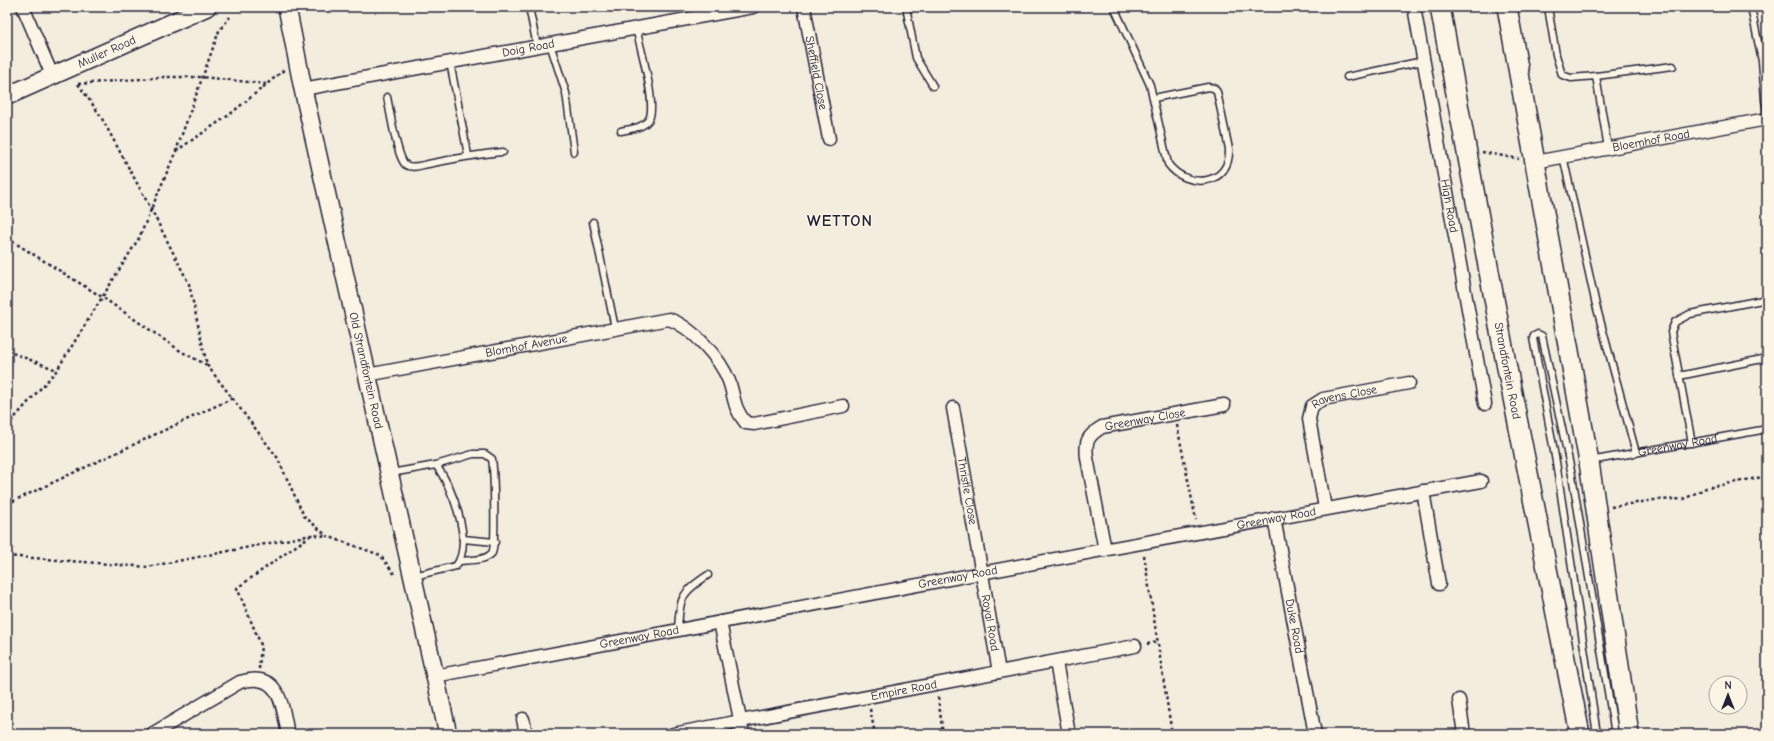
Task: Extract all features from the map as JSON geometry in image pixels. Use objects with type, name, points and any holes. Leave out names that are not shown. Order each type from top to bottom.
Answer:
[{"type":"main road","name":"Strandfontein Road","points":[[1440,7],[1506,363],[1580,734]]},
{"type":"main road","points":[[1507,7],[1589,462],[1628,734]]},
{"type":"street","points":[[23,7],[52,75]]},
{"type":"street","name":"Old Strandfontein Road","points":[[287,7],[303,89],[389,474],[406,579],[435,676],[448,734]]},
{"type":"street","name":"Doig Road","points":[[303,89],[636,28],[723,9],[753,7]]},
{"type":"street","name":"Sheffield Close","points":[[804,7],[829,139]]},
{"type":"street","name":"High Road","points":[[1414,7],[1485,404]]},
{"type":"street","name":"Muller Road","points":[[7,96],[198,9]]},
{"type":"street","name":"Bloemhof Road","points":[[1535,162],[1767,119]]},
{"type":"street","name":"Blomhof Avenue","points":[[367,375],[664,319],[675,322],[684,328],[710,351],[722,366],[730,383],[736,409],[746,423],[750,425],[843,406]]},
{"type":"street","name":"Ravens Close","points":[[1325,508],[1309,419],[1312,406],[1323,399],[1409,383]]},
{"type":"street","name":"Greenway Close","points":[[1105,550],[1087,458],[1086,449],[1088,439],[1093,433],[1102,427],[1224,405]]},
{"type":"street","name":"Thristle Close","points":[[953,408],[981,573]]},
{"type":"street","name":"Greenway Road","points":[[435,676],[1325,508],[1481,481]]},
{"type":"street","points":[[1423,492],[1438,584]]},
{"type":"street","name":"Duke Road","points":[[1274,518],[1315,734]]},
{"type":"street","name":"Royal Road","points":[[981,573],[1000,672]]},
{"type":"street","points":[[720,622],[743,734]]},
{"type":"street","name":"Empire Road","points":[[673,734],[1135,646]]},
{"type":"street","points":[[1056,662],[1069,734]]},
{"type":"street","points":[[154,733],[240,682],[250,679],[258,679],[268,682],[275,689],[281,701],[288,734]]},
{"type":"street","points":[[1459,700],[1464,734]]},
{"type":"street","points":[[523,719],[526,734]]},
{"type":"lane","points":[[530,7],[537,46]]},
{"type":"lane","points":[[906,7],[916,58],[933,86]]},
{"type":"lane","points":[[1114,7],[1150,85],[1168,164],[1172,170],[1183,178],[1196,182],[1209,180],[1223,171],[1230,156],[1217,92],[1214,88],[1208,87],[1154,98]]},
{"type":"lane","points":[[1548,7],[1556,55],[1564,77],[1576,78],[1596,76],[1673,66]]},
{"type":"lane","points":[[1751,7],[1762,61],[1767,111]]},
{"type":"lane","points":[[621,131],[641,126],[648,120],[651,110],[651,97],[636,28]]},
{"type":"lane","points":[[550,44],[566,93],[574,152]]},
{"type":"lane","points":[[1347,77],[1423,61]]},
{"type":"lane","points":[[450,62],[468,156]]},
{"type":"lane","points":[[1596,76],[1608,148]]},
{"type":"lane","points":[[387,97],[398,148],[406,165],[421,166],[468,156],[504,152]]},
{"type":"lane","points":[[1563,156],[1596,305],[1636,453]]},
{"type":"lane","points":[[593,222],[614,328]]},
{"type":"lane","points":[[1692,443],[1671,332],[1675,322],[1690,314],[1767,299]]},
{"type":"lane","points":[[1597,734],[1556,462],[1534,338],[1534,336],[1538,334],[1542,336],[1572,475],[1615,734]]},
{"type":"lane","points":[[1679,376],[1767,358]]},
{"type":"lane","name":"Greenway Road","points":[[1589,462],[1767,429]]},
{"type":"lane","points":[[389,474],[436,465],[473,454],[485,454],[492,459],[494,470],[493,492],[495,542],[493,552],[490,556],[479,559],[460,560]]},
{"type":"lane","points":[[406,579],[456,566],[460,560],[463,539],[450,490],[443,475],[436,465]]},
{"type":"lane","points":[[463,539],[495,542]]},
{"type":"lane","points":[[678,629],[680,605],[683,596],[690,588],[708,575]]},
{"type":"path","points":[[7,426],[57,370],[139,238],[176,151],[219,31],[230,17]]},
{"type":"path","points":[[176,151],[229,115],[287,67]]},
{"type":"path","points":[[266,84],[202,77],[164,77],[78,84],[100,115],[151,209],[189,284],[208,365],[277,457],[304,516],[327,536]]},
{"type":"path","points":[[1467,150],[1535,162]]},
{"type":"path","points":[[7,238],[102,297],[182,352],[208,365]]},
{"type":"path","points":[[7,351],[57,370]]},
{"type":"path","points":[[7,504],[233,398]]},
{"type":"path","points":[[1175,414],[1198,532]]},
{"type":"path","points":[[1606,508],[1654,500],[1684,499],[1706,488],[1767,476]]},
{"type":"path","points":[[258,679],[261,645],[237,588],[311,535]]},
{"type":"path","points":[[7,556],[147,566],[311,535],[327,536],[380,555],[406,579]]},
{"type":"path","points":[[1141,543],[1172,734]]},
{"type":"path","points":[[937,684],[942,734]]},
{"type":"path","points":[[868,698],[875,734]]},
{"type":"district","name":"WETTON","points":[[840,220]]}]
